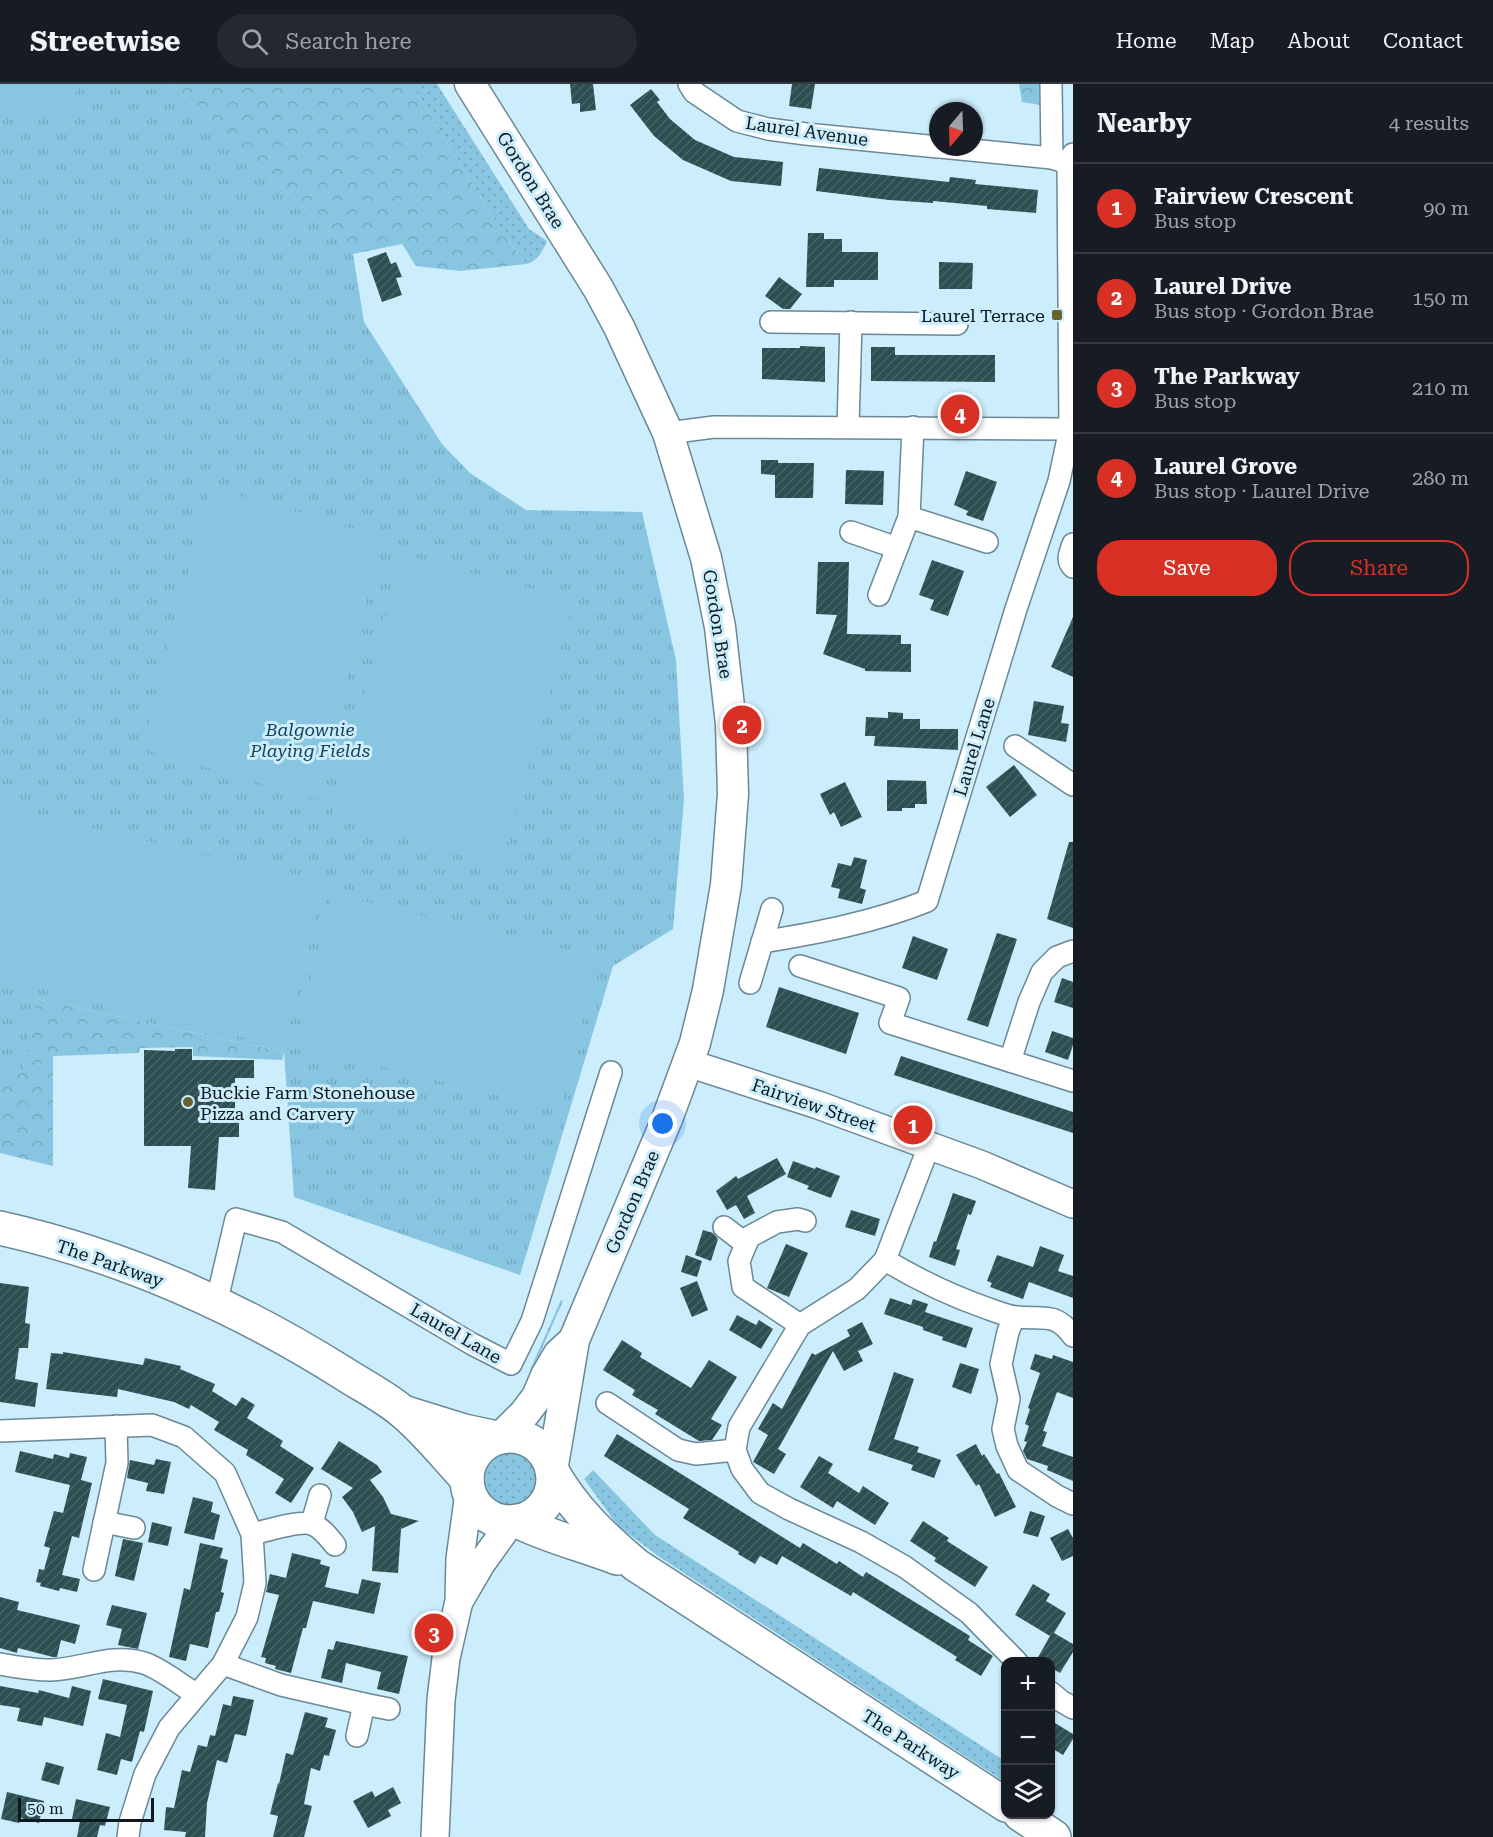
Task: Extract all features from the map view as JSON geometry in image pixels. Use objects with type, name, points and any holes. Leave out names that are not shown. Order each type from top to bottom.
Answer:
[{"type":"main road","name":"Gordon Brae","points":[[470,84],[598,288],[619,327],[668,433],[694,512],[709,571],[729,694],[732,761],[731,824],[721,923],[708,990],[688,1062],[648,1167],[574,1340],[552,1471]]},
{"type":"main road","name":"The Parkway","points":[[0,1228],[92,1254],[163,1281],[216,1304],[324,1361],[404,1412],[464,1431],[499,1437]]},
{"type":"main road","name":"Gordon Brae","points":[[499,1437],[524,1414],[537,1397],[559,1354],[574,1340]]},
{"type":"main road","name":"The Parkway","points":[[404,1412],[468,1486]]},
{"type":"main road","points":[[515,1436],[528,1440],[540,1448],[548,1458],[552,1471],[553,1483],[545,1504],[538,1512],[514,1522],[498,1520],[485,1514],[476,1505],[468,1486],[469,1466],[475,1453],[485,1444],[499,1437],[515,1436]]},
{"type":"main road","name":"The Parkway","points":[[552,1471],[565,1493],[596,1530],[636,1565],[1001,1802]]},
{"type":"main road","name":"The Parkway","points":[[514,1522],[580,1543],[636,1565]]},
{"type":"main road","points":[[1026,1819],[1054,1837]]},
{"type":"street","name":"Laurel Avenue","points":[[689,84],[694,92],[737,121],[806,134],[929,146]]},
{"type":"street","points":[[668,433],[714,426],[1071,429],[1072,298],[1064,158],[1051,84]]},
{"type":"street","name":"Laurel Avenue","points":[[983,151],[1064,158]]},
{"type":"street","points":[[771,322],[957,324]]},
{"type":"street","points":[[848,427],[851,322]]},
{"type":"street","points":[[879,595],[909,517],[913,427]]},
{"type":"street","name":"Laurel Lane","points":[[762,942],[905,910],[927,901],[1016,609],[1059,481],[1071,429]]},
{"type":"street","points":[[909,517],[987,542]]},
{"type":"street","points":[[851,532],[897,548]]},
{"type":"street","points":[[1073,544],[1068,557],[1073,567]]},
{"type":"street","points":[[1015,746],[1073,785]]},
{"type":"street","points":[[750,983],[772,909]]},
{"type":"street","points":[[1010,1061],[1029,1002],[1042,972],[1057,957],[1073,951]]},
{"type":"street","points":[[800,966],[899,998],[890,1023],[1073,1081]]},
{"type":"street","name":"Fairview Street","points":[[688,1062],[819,1105],[982,1165],[1073,1204]]},
{"type":"street","name":"Laurel Lane","points":[[216,1304],[236,1219],[251,1222],[282,1232],[472,1344],[511,1364],[532,1322],[611,1072]]},
{"type":"street","points":[[928,1146],[885,1260],[857,1288],[800,1325],[738,1427],[735,1450],[742,1469],[760,1493],[861,1542],[905,1567],[969,1613],[1012,1657]]},
{"type":"street","points":[[800,1325],[742,1287],[739,1261],[749,1237],[777,1222],[798,1219],[806,1221]]},
{"type":"street","points":[[724,1227],[746,1244]]},
{"type":"street","points":[[885,1260],[925,1284],[1014,1317],[1051,1319],[1065,1324],[1073,1336]]},
{"type":"street","points":[[1014,1317],[1001,1364],[1009,1399],[1003,1429],[1007,1446],[1018,1470],[1073,1504]]},
{"type":"street","points":[[606,1402],[678,1450],[696,1454],[735,1450]]},
{"type":"street","points":[[0,1431],[152,1425],[184,1437],[225,1473],[252,1534],[255,1583],[247,1617],[223,1664],[169,1728],[146,1774],[130,1822],[128,1837]]},
{"type":"street","points":[[94,1570],[117,1463],[116,1426]]},
{"type":"street","points":[[435,1837],[441,1700],[446,1658],[459,1601],[460,1559],[468,1486]]},
{"type":"street","points":[[312,1523],[320,1495]]},
{"type":"street","points":[[104,1522],[134,1528]]},
{"type":"street","points":[[459,1601],[481,1564],[514,1522]]},
{"type":"street","points":[[252,1534],[312,1523],[335,1545]]},
{"type":"street","points":[[0,1664],[51,1670],[103,1661],[142,1662],[156,1668],[196,1694]]},
{"type":"street","points":[[223,1664],[282,1685],[389,1709]]},
{"type":"street","points":[[1055,1696],[1073,1708]]},
{"type":"street","points":[[357,1736],[364,1704]]},
{"type":"green space","name":"Balgownie Playing Fields","points":[[0,84],[172,84],[353,254],[364,322],[442,444],[470,473],[526,510],[642,512],[676,660],[684,800],[673,929],[613,966],[520,1275],[294,1197],[284,1052],[36,999],[22,1073],[0,1069]]},
{"type":"green space","points":[[0,84],[77,84],[69,122],[0,107]]},
{"type":"green space","points":[[172,84],[411,84],[502,232],[526,264],[460,271],[416,266],[402,244],[353,254]]},
{"type":"green space","points":[[411,84],[437,84],[529,229],[547,241],[533,261],[526,264],[502,232]]},
{"type":"green space","points":[[1019,84],[1039,84],[1040,105],[1022,102]]},
{"type":"green space","points":[[210,487],[382,537],[318,800],[142,749]]},
{"type":"green space","points":[[402,554],[574,600],[501,866],[331,818]]},
{"type":"green space","points":[[0,806],[323,883],[284,1047],[0,979]]},
{"type":"green space","points":[[332,894],[597,957],[560,1110],[295,1046]]},
{"type":"green space","points":[[36,999],[284,1052],[282,1060],[193,1056],[193,1047],[140,1048],[139,1053],[53,1056],[53,1166],[0,1153],[0,1069],[22,1072]]},
{"type":"green space","points":[[561,1300],[563,1301],[532,1371],[530,1370]]},
{"type":"green space","points":[[505,1452],[515,1452],[525,1456],[533,1464],[537,1479],[533,1494],[525,1502],[515,1506],[505,1506],[495,1502],[487,1494],[483,1484],[483,1474],[487,1464],[495,1456]]},
{"type":"green space","points":[[593,1470],[655,1535],[1001,1758],[1001,1779],[661,1558],[618,1526],[584,1479]]},
{"type":"building","points":[[570,84],[593,84],[596,110],[580,112],[580,103],[572,104]]},
{"type":"building","points":[[792,84],[815,84],[811,109],[789,106]]},
{"type":"building","points":[[651,89],[660,100],[657,102],[670,119],[695,140],[734,157],[783,162],[781,186],[731,181],[683,160],[654,136],[630,105]]},
{"type":"building","points":[[819,168],[949,182],[950,177],[976,180],[975,184],[1038,190],[1036,213],[987,209],[987,206],[889,200],[816,191]]},
{"type":"building","points":[[808,233],[824,233],[824,239],[842,239],[842,252],[878,252],[878,280],[834,280],[834,287],[806,287]]},
{"type":"building","points":[[386,252],[391,264],[396,262],[402,277],[396,278],[402,295],[382,302],[367,259]]},
{"type":"building","points":[[939,262],[973,263],[972,289],[939,289]]},
{"type":"building","points":[[779,277],[802,294],[790,309],[783,309],[765,296]]},
{"type":"building","points":[[800,346],[825,347],[825,382],[762,379],[762,348],[800,348]]},
{"type":"building","points":[[871,347],[895,347],[895,355],[995,355],[995,382],[871,381]]},
{"type":"building","points":[[761,460],[778,460],[778,463],[814,463],[813,498],[775,498],[775,475],[761,474]]},
{"type":"building","points":[[846,470],[884,471],[883,505],[845,504]]},
{"type":"building","points":[[966,471],[997,482],[983,521],[966,515],[968,511],[954,505]]},
{"type":"building","points":[[932,560],[964,571],[948,616],[930,610],[934,600],[919,595]]},
{"type":"building","points":[[818,562],[849,562],[847,634],[901,635],[901,644],[911,644],[911,672],[865,671],[865,669],[823,654],[837,615],[816,614]]},
{"type":"building","points":[[1073,617],[1073,677],[1051,667]]},
{"type":"building","points":[[1034,701],[1064,706],[1061,723],[1069,724],[1066,742],[1028,735]]},
{"type":"building","points":[[888,712],[903,713],[903,719],[920,719],[920,729],[958,729],[958,750],[874,746],[875,736],[865,736],[866,717],[888,718]]},
{"type":"building","points":[[1014,765],[1037,795],[1010,817],[986,787]]},
{"type":"building","points":[[887,780],[926,781],[927,804],[915,804],[915,808],[902,808],[902,811],[887,811]]},
{"type":"building","points":[[845,782],[862,817],[841,827],[834,812],[830,815],[820,794]]},
{"type":"building","points":[[1069,842],[1073,842],[1073,928],[1047,919]]},
{"type":"building","points":[[854,857],[867,860],[860,888],[866,890],[862,904],[838,898],[840,889],[831,887],[838,863],[851,866]]},
{"type":"building","points":[[997,933],[1017,939],[988,1027],[967,1020]]},
{"type":"building","points":[[913,936],[948,949],[937,980],[902,968]]},
{"type":"building","points":[[1062,978],[1073,982],[1073,1008],[1054,1002]]},
{"type":"building","points":[[779,987],[859,1013],[846,1054],[766,1027]]},
{"type":"building","points":[[1052,1031],[1073,1038],[1068,1060],[1045,1052]]},
{"type":"building","name":"Buckie Farm Stonehouse Pizza and Carvery","points":[[175,1049],[192,1049],[192,1060],[254,1060],[254,1078],[235,1078],[235,1118],[239,1118],[239,1137],[219,1137],[215,1190],[188,1188],[191,1146],[144,1146],[144,1050],[175,1051]]},
{"type":"building","points":[[901,1056],[1073,1112],[1073,1133],[894,1075]]},
{"type":"building","points":[[777,1158],[786,1174],[747,1196],[755,1213],[744,1219],[736,1205],[727,1210],[716,1191],[736,1176],[738,1179]]},
{"type":"building","points":[[793,1161],[840,1176],[831,1198],[807,1189],[809,1186],[787,1177]]},
{"type":"building","points":[[953,1193],[976,1201],[971,1215],[968,1214],[956,1249],[960,1250],[955,1266],[929,1257]]},
{"type":"building","points":[[851,1210],[880,1219],[875,1236],[845,1227]]},
{"type":"building","points":[[703,1230],[713,1233],[718,1239],[711,1261],[695,1255]]},
{"type":"building","points":[[786,1244],[808,1253],[789,1297],[767,1288]]},
{"type":"building","points":[[1040,1246],[1064,1255],[1058,1271],[1073,1276],[1073,1298],[1029,1282],[1023,1299],[990,1287],[992,1283],[987,1281],[997,1255],[1033,1267]]},
{"type":"building","points":[[686,1255],[702,1261],[697,1277],[681,1272]]},
{"type":"building","points":[[697,1281],[708,1310],[692,1317],[680,1288]]},
{"type":"building","points":[[0,1283],[29,1287],[25,1323],[30,1324],[28,1348],[19,1348],[15,1379],[38,1383],[35,1407],[0,1402]]},
{"type":"building","points":[[890,1298],[911,1305],[913,1299],[928,1304],[925,1312],[973,1328],[966,1348],[942,1340],[943,1337],[923,1330],[923,1327],[884,1314]]},
{"type":"building","points":[[737,1315],[756,1325],[759,1320],[773,1329],[761,1349],[729,1330]]},
{"type":"building","points":[[862,1322],[873,1344],[858,1351],[863,1361],[844,1371],[833,1351],[778,1449],[786,1454],[774,1474],[753,1462],[768,1435],[758,1429],[773,1403],[782,1409],[812,1353],[815,1355],[850,1336],[847,1330]]},
{"type":"building","points":[[622,1340],[642,1353],[640,1357],[691,1388],[709,1360],[737,1377],[711,1419],[722,1425],[712,1440],[699,1441],[655,1414],[658,1410],[632,1395],[635,1390],[603,1370]]},
{"type":"building","points":[[63,1352],[143,1365],[145,1358],[181,1366],[180,1369],[215,1384],[212,1391],[236,1406],[242,1397],[255,1405],[247,1418],[283,1441],[280,1446],[314,1468],[291,1503],[275,1493],[284,1479],[246,1455],[248,1450],[214,1430],[219,1422],[191,1405],[189,1409],[174,1402],[118,1389],[117,1397],[46,1389],[51,1353],[63,1354]]},
{"type":"building","points":[[1035,1354],[1052,1359],[1053,1355],[1073,1362],[1073,1398],[1057,1392],[1043,1431],[1047,1432],[1042,1446],[1073,1457],[1073,1481],[1047,1470],[1048,1466],[1027,1459],[1023,1451],[1029,1426],[1025,1424],[1030,1409],[1028,1408],[1040,1373],[1030,1369]]},
{"type":"building","points":[[960,1363],[979,1369],[971,1394],[952,1387]]},
{"type":"building","points":[[894,1372],[914,1379],[894,1439],[919,1447],[917,1452],[941,1460],[934,1478],[911,1470],[913,1465],[868,1450]]},
{"type":"building","points":[[617,1434],[800,1548],[803,1543],[837,1564],[839,1561],[863,1577],[866,1572],[970,1636],[968,1640],[993,1656],[981,1676],[955,1660],[957,1657],[853,1592],[851,1596],[782,1556],[777,1565],[760,1556],[755,1564],[683,1518],[689,1509],[604,1456]]},
{"type":"building","points":[[339,1441],[377,1465],[382,1472],[370,1480],[383,1497],[391,1514],[419,1521],[401,1529],[398,1573],[372,1571],[375,1526],[362,1532],[353,1512],[342,1497],[353,1488],[321,1469]]},
{"type":"building","points":[[976,1444],[982,1456],[984,1454],[997,1474],[999,1473],[1016,1507],[995,1517],[979,1484],[976,1486],[956,1455]]},
{"type":"building","points":[[20,1451],[53,1459],[54,1454],[69,1458],[70,1453],[87,1457],[81,1480],[92,1483],[79,1538],[72,1536],[62,1575],[80,1579],[77,1592],[60,1588],[59,1591],[40,1586],[41,1583],[36,1582],[39,1569],[44,1570],[50,1548],[44,1546],[54,1511],[63,1513],[70,1485],[15,1472]]},
{"type":"building","points":[[819,1456],[833,1464],[828,1473],[859,1493],[863,1486],[889,1503],[875,1525],[837,1501],[833,1508],[800,1487]]},
{"type":"building","points":[[156,1459],[171,1462],[164,1494],[146,1491],[148,1483],[127,1478],[130,1460],[154,1465]]},
{"type":"building","points":[[193,1497],[213,1502],[211,1512],[220,1515],[214,1540],[184,1533]]},
{"type":"building","points":[[1030,1511],[1045,1516],[1038,1537],[1023,1533]]},
{"type":"building","points":[[923,1521],[949,1538],[947,1541],[988,1567],[975,1587],[934,1561],[936,1558],[910,1541]]},
{"type":"building","points":[[152,1522],[172,1527],[168,1546],[148,1542]]},
{"type":"building","points":[[1068,1529],[1073,1538],[1073,1556],[1062,1561],[1050,1538]]},
{"type":"building","points":[[123,1539],[143,1543],[134,1581],[115,1576]]},
{"type":"building","points":[[200,1543],[223,1548],[220,1558],[228,1560],[221,1592],[224,1593],[219,1612],[216,1612],[208,1648],[190,1644],[186,1661],[169,1657],[184,1588],[190,1590]]},
{"type":"building","points":[[292,1553],[321,1560],[320,1564],[330,1567],[325,1587],[358,1594],[362,1579],[381,1583],[374,1614],[313,1601],[291,1673],[275,1669],[276,1666],[265,1663],[266,1658],[261,1657],[279,1595],[266,1592],[270,1574],[286,1578]]},
{"type":"building","points":[[1033,1584],[1050,1594],[1046,1601],[1066,1613],[1054,1633],[1073,1644],[1073,1652],[1060,1673],[1055,1670],[1055,1657],[1038,1657],[1050,1636],[1015,1615]]},
{"type":"building","points":[[0,1597],[19,1602],[17,1610],[80,1625],[75,1644],[61,1640],[57,1657],[18,1648],[17,1653],[0,1648]]},
{"type":"building","points":[[112,1605],[147,1613],[138,1649],[118,1645],[122,1629],[106,1625]]},
{"type":"building","points":[[336,1641],[408,1656],[399,1694],[377,1689],[381,1672],[346,1663],[342,1683],[321,1678],[328,1649],[333,1650]]},
{"type":"building","points":[[103,1679],[153,1691],[144,1732],[140,1731],[132,1762],[121,1759],[117,1775],[97,1770],[106,1733],[120,1737],[127,1705],[98,1699]]},
{"type":"building","points":[[0,1686],[38,1693],[39,1690],[69,1698],[72,1686],[91,1691],[83,1726],[44,1717],[42,1726],[17,1721],[20,1708],[0,1705]]},
{"type":"building","points":[[233,1696],[254,1700],[246,1736],[235,1734],[227,1763],[217,1760],[207,1803],[205,1837],[185,1837],[186,1832],[164,1830],[166,1807],[174,1808],[182,1770],[190,1772],[198,1745],[207,1747],[210,1735],[215,1736],[223,1704],[231,1706]]},
{"type":"building","points":[[305,1712],[328,1718],[325,1727],[336,1730],[329,1756],[324,1755],[320,1771],[311,1768],[304,1804],[312,1806],[304,1837],[273,1837],[278,1816],[270,1814],[286,1753],[293,1755]]},
{"type":"building","points":[[1055,1723],[1073,1734],[1073,1739],[1063,1755],[1055,1750]]},
{"type":"building","points":[[46,1762],[64,1767],[59,1785],[41,1780]]},
{"type":"building","points":[[393,1787],[401,1803],[388,1810],[391,1816],[368,1828],[353,1801],[372,1791],[375,1797]]},
{"type":"building","points":[[7,1792],[44,1801],[39,1823],[21,1818],[19,1823],[1,1819]]},
{"type":"building","points":[[76,1799],[110,1807],[105,1826],[100,1825],[97,1837],[77,1837],[80,1821],[72,1819]]},
{"type":"place","name":"Laurel Terrace","points":[[1057,315]]},
{"type":"place","name":"Laurel Grove","points":[[960,414]]},
{"type":"place","name":"Laurel Drive","points":[[742,725]]},
{"type":"place","name":"Buckie Farm Stonehouse Pizza and Carvery","points":[[188,1102]]},
{"type":"place","name":"Fairview Crescent","points":[[913,1125]]},
{"type":"place","name":"The Parkway","points":[[434,1633]]}]
